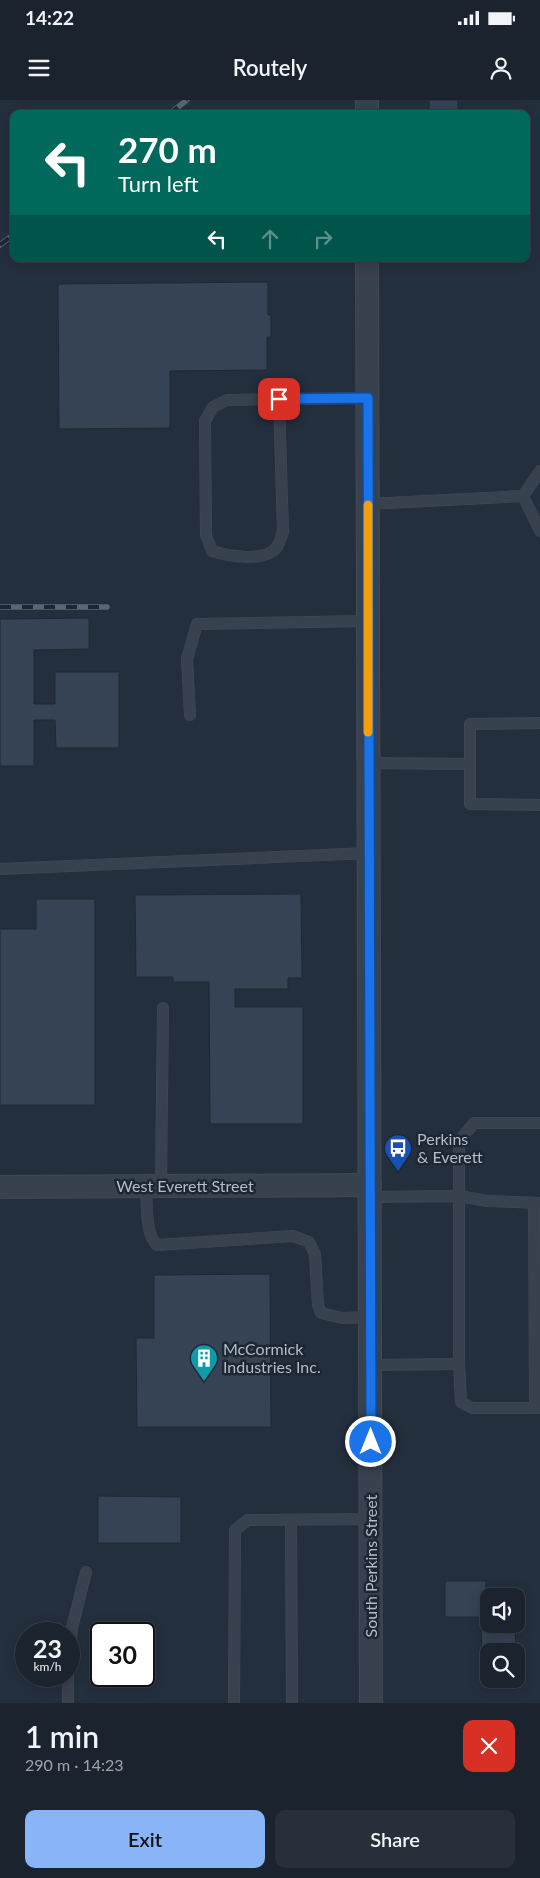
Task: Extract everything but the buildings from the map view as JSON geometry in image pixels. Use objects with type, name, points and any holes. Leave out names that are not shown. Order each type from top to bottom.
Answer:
[{"type":"street","name":"South Perkins Street","points":[[367,262],[371,1703]]},
{"type":"street","name":"West Everett Street","points":[[0,1187],[154,1186],[370,1191]]},
{"type":"lane","points":[[279,399],[283,532],[276,548],[263,556],[230,556],[212,551],[206,534],[205,421],[213,407],[227,400],[279,399],[368,398]]},
{"type":"lane","points":[[523,496],[540,471]]},
{"type":"lane","points":[[368,504],[523,496]]},
{"type":"lane","points":[[523,496],[540,531]]},
{"type":"lane","points":[[190,715],[187,659],[197,624],[369,621]]},
{"type":"lane","points":[[540,723],[470,724],[469,764],[470,804],[540,805]]},
{"type":"lane","points":[[368,762],[469,764]]},
{"type":"lane","points":[[0,869],[369,853]]},
{"type":"lane","points":[[163,1008],[150,1232],[153,1242],[157,1245],[293,1236],[308,1242],[315,1254],[318,1305],[321,1313],[342,1318],[371,1317]]},
{"type":"lane","points":[[370,1191],[459,1196],[488,1202],[537,1203],[538,1408],[472,1408],[461,1402],[459,1364],[459,1196],[459,1141],[474,1123],[540,1123]]},
{"type":"lane","points":[[371,1364],[459,1364]]},
{"type":"lane","points":[[234,1703],[235,1530],[248,1520],[371,1519]]},
{"type":"lane","points":[[291,1520],[292,1703]]},
{"type":"lane","points":[[74,1622],[86,1572]]},
{"type":"lane","points":[[68,1687],[68,1703]]},
{"type":"railway","points":[[174,110],[187,100]]},
{"type":"railway","points":[[0,245],[10,237]]},
{"type":"railway","points":[[0,607],[107,607]]},
{"type":"slow traffic","points":[[368,505],[368,732]]},
{"type":"place","name":"Perkins & Everett","points":[[398,1172]]},
{"type":"place","name":"McCormick Industries Inc.","points":[[204,1382]]},
{"type":"route","points":[[279,399],[368,398],[371,1442]]}]
